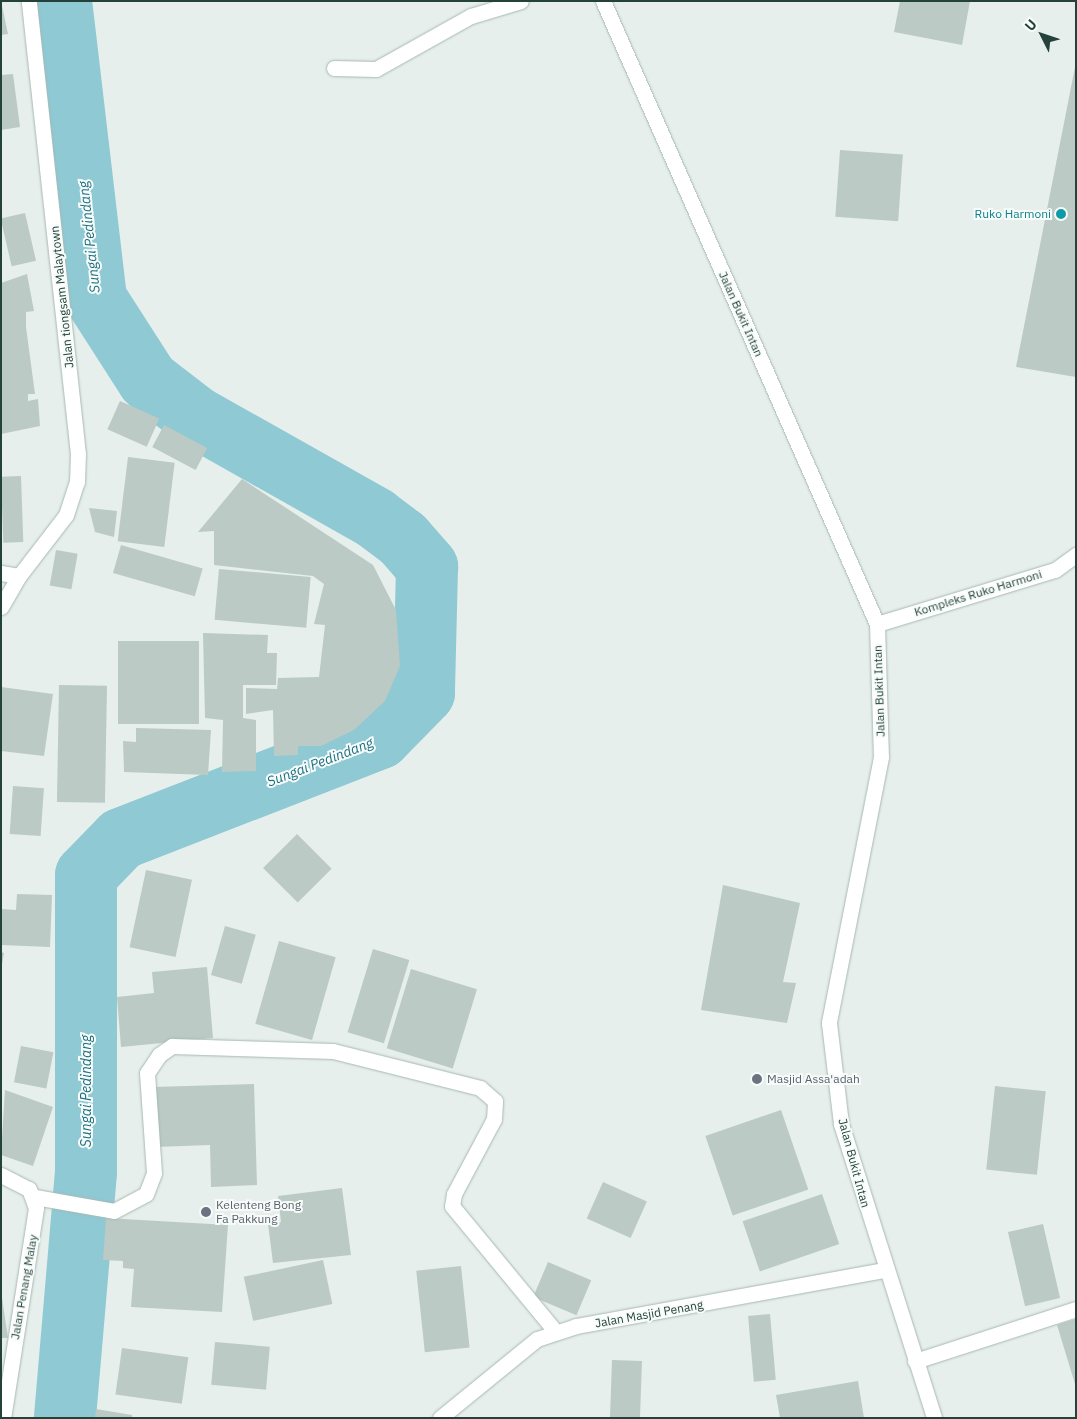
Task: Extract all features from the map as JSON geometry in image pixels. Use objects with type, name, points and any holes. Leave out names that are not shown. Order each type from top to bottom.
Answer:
[{"type":"street","name":"Jalan tiongsam Malaytown","points":[[19,576],[66,515],[77,482],[78,454],[28,1]]},
{"type":"street","points":[[334,68],[376,69],[471,16],[521,1]]},
{"type":"street","name":"Jalan Bukit Intan","points":[[603,1],[877,624],[881,757],[829,1022],[842,1124],[884,1270],[934,1418]]},
{"type":"street","name":"Kompleks Ruko Harmoni","points":[[877,624],[1055,570],[1076,555]]},
{"type":"street","points":[[1,573],[19,576],[1,608]]},
{"type":"street","points":[[1,1176],[25,1186],[35,1197],[75,1206],[114,1211],[146,1194],[154,1173],[147,1073],[159,1055],[172,1046],[333,1050],[480,1088],[495,1101],[494,1119],[454,1194],[452,1206],[556,1332]]},
{"type":"street","name":"Jalan Penang Malay","points":[[3,1418],[34,1232],[35,1197]]},
{"type":"street","name":"Jalan Masjid Penang","points":[[440,1418],[537,1339],[556,1332],[884,1270]]},
{"type":"street","points":[[915,1361],[1076,1308]]},
{"type":"building","points":[[1,1],[8,34],[1,35]]},
{"type":"building","points":[[900,1],[970,1],[962,45],[894,32]]},
{"type":"building","name":"Ruko Harmoni","points":[[1076,67],[1076,377],[1016,367]]},
{"type":"building","points":[[13,74],[20,127],[1,130],[1,75]]},
{"type":"building","points":[[840,150],[903,154],[898,221],[835,217]]},
{"type":"building","points":[[25,213],[36,261],[12,266],[1,219]]},
{"type":"building","points":[[27,274],[34,311],[26,312],[26,327],[35,394],[28,394],[28,401],[38,399],[40,426],[1,434],[1,283]]},
{"type":"building","points":[[120,401],[159,418],[147,447],[107,429]]},
{"type":"building","points":[[164,425],[207,448],[196,470],[152,447]]},
{"type":"building","points":[[128,457],[175,463],[164,547],[118,541]]},
{"type":"building","points":[[21,476],[23,542],[3,543],[1,477]]},
{"type":"building","points":[[242,479],[373,565],[396,610],[400,666],[385,701],[354,730],[321,746],[298,746],[298,755],[274,756],[273,710],[246,714],[246,688],[277,689],[278,678],[319,677],[325,625],[314,624],[324,584],[313,576],[214,565],[214,531],[198,532]]},
{"type":"building","points":[[89,508],[117,511],[114,537],[95,532]]},
{"type":"building","points":[[121,545],[203,568],[195,596],[113,573]]},
{"type":"building","points":[[56,550],[78,554],[71,589],[50,585]]},
{"type":"building","points":[[219,569],[311,577],[306,628],[215,620]]},
{"type":"building","points":[[203,633],[268,635],[267,653],[277,653],[276,685],[243,685],[243,718],[256,720],[256,771],[222,772],[223,720],[205,718]]},
{"type":"building","points":[[118,641],[199,641],[199,724],[118,724]]},
{"type":"building","points":[[59,685],[107,686],[105,803],[57,802]]},
{"type":"building","points":[[1,687],[53,694],[44,756],[1,751]]},
{"type":"building","points":[[136,728],[211,730],[208,775],[124,772],[123,741],[136,742]]},
{"type":"building","points":[[13,786],[44,788],[41,836],[10,834]]},
{"type":"building","points":[[297,834],[332,869],[298,903],[263,868]]},
{"type":"building","points":[[146,870],[192,880],[176,957],[130,947]]},
{"type":"building","points":[[723,885],[800,903],[783,982],[796,983],[787,1023],[701,1010]]},
{"type":"building","points":[[17,894],[52,895],[50,947],[1,945],[1,909],[16,910]]},
{"type":"building","points":[[225,926],[256,935],[242,984],[211,975]]},
{"type":"building","points":[[279,941],[336,957],[312,1040],[255,1024]]},
{"type":"building","points":[[373,949],[409,960],[384,1043],[348,1032]]},
{"type":"building","points":[[1,952],[4,953],[2,964],[1,964]]},
{"type":"building","points":[[207,967],[213,1038],[121,1047],[117,997],[154,993],[152,972]]},
{"type":"building","points":[[411,969],[477,989],[453,1069],[387,1048]]},
{"type":"building","points":[[21,1046],[53,1052],[46,1089],[14,1082]]},
{"type":"building","points":[[254,1084],[257,1185],[211,1187],[210,1145],[155,1147],[153,1087]]},
{"type":"building","points":[[995,1086],[1046,1091],[1037,1175],[986,1170]]},
{"type":"building","points":[[5,1090],[53,1107],[33,1166],[1,1155]]},
{"type":"building","points":[[781,1110],[808,1189],[733,1215],[705,1136]]},
{"type":"building","points":[[603,1182],[647,1202],[631,1238],[587,1219]]},
{"type":"building","points":[[342,1188],[351,1255],[273,1263],[268,1224],[281,1222],[278,1196]]},
{"type":"building","points":[[822,1194],[839,1244],[760,1271],[743,1221]]},
{"type":"building","points":[[106,1218],[228,1225],[222,1312],[131,1307],[134,1269],[123,1268],[123,1261],[103,1260]]},
{"type":"building","points":[[1043,1224],[1060,1298],[1025,1306],[1008,1232]]},
{"type":"building","points":[[323,1260],[332,1304],[253,1321],[244,1277]]},
{"type":"building","points":[[548,1262],[591,1280],[576,1315],[533,1297]]},
{"type":"building","points":[[461,1266],[470,1348],[425,1352],[416,1271]]},
{"type":"building","points":[[1,1291],[8,1338],[1,1338]]},
{"type":"building","points":[[770,1314],[776,1380],[754,1382],[748,1316]]},
{"type":"building","points":[[1076,1319],[1076,1384],[1075,1384],[1057,1325]]},
{"type":"building","points":[[215,1342],[270,1347],[266,1390],[211,1385]]},
{"type":"building","points":[[122,1348],[188,1357],[182,1404],[115,1395]]},
{"type":"building","points":[[612,1360],[642,1361],[640,1418],[610,1418]]},
{"type":"building","points":[[858,1381],[864,1418],[780,1418],[776,1395]]},
{"type":"building","points":[[96,1409],[132,1415],[132,1418],[95,1418]]},
{"type":"waterway","name":"Sungai Pedindang","points":[[61,1],[96,299],[148,380],[196,417],[375,518],[403,539],[427,567],[424,693],[380,738],[121,839],[86,875],[86,1172],[65,1418]]},
{"type":"place","name":"Ruko Harmoni","points":[[1061,214]]},
{"type":"place","name":"Masjid Assa'adah","points":[[757,1079]]},
{"type":"place","name":"Kelenteng Bong Fa Pakkung","points":[[206,1212]]}]
